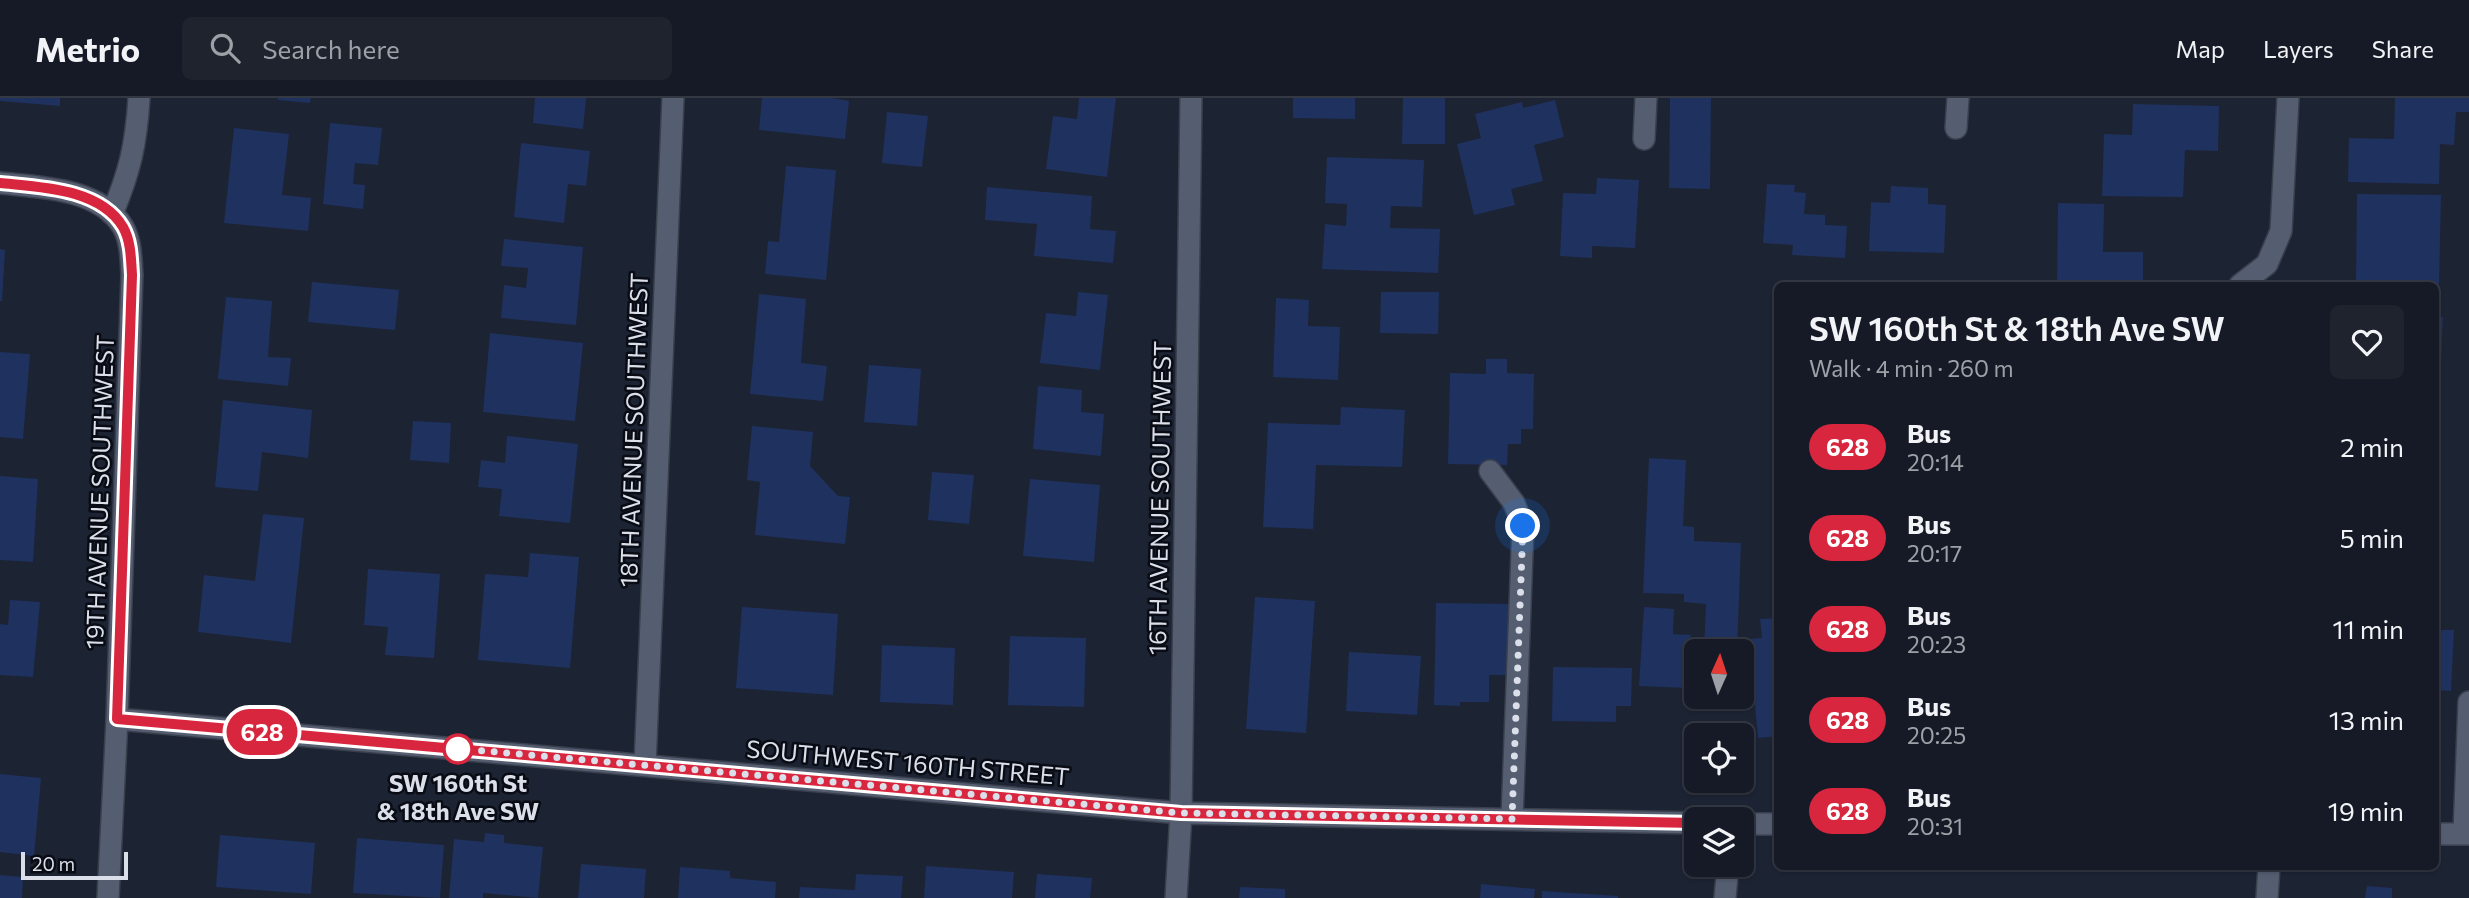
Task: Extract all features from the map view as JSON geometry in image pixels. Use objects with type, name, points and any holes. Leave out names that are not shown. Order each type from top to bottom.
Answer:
[{"type":"street","points":[[0,183],[77,193],[112,214],[129,174],[137,133],[139,98]]},
{"type":"street","name":"18TH AVENUE SOUTHWEST","points":[[645,765],[673,98]]},
{"type":"street","name":"16TH AVENUE SOUTHWEST","points":[[1176,898],[1181,813],[1191,98]]},
{"type":"street","points":[[1644,139],[1646,98]]},
{"type":"street","points":[[1956,128],[1958,98]]},
{"type":"street","points":[[2244,282],[2267,264],[2281,231],[2288,98]]},
{"type":"street","name":"19TH AVENUE SOUTHWEST","points":[[108,898],[117,719],[132,275],[130,248],[123,228],[112,214]]},
{"type":"street","points":[[1490,471],[1514,503],[1523,526],[1512,819]]},
{"type":"street","points":[[2439,834],[2467,834],[2469,702]]},
{"type":"street","name":"SOUTHWEST 160TH STREET","points":[[117,719],[1181,813],[1684,823]]},
{"type":"street","points":[[1754,824],[1774,824]]},
{"type":"street","points":[[2267,898],[2269,870]]},
{"type":"street","points":[[1726,898],[1727,877]]},
{"type":"building","points":[[0,98],[60,98],[60,106],[0,101]]},
{"type":"building","points":[[278,98],[311,98],[310,103]]},
{"type":"building","points":[[535,98],[586,98],[583,129],[533,123]]},
{"type":"building","points":[[762,98],[832,98],[849,101],[845,139],[759,130]]},
{"type":"building","points":[[1079,98],[1116,98],[1107,177],[1046,169],[1053,116],[1077,119]]},
{"type":"building","points":[[1293,98],[1355,98],[1355,119],[1293,118]]},
{"type":"building","points":[[1403,98],[1445,98],[1445,144],[1402,144]]},
{"type":"building","points":[[1670,98],[1711,98],[1710,189],[1669,188]]},
{"type":"building","points":[[2395,98],[2469,98],[2469,112],[2456,112],[2454,145],[2440,144],[2439,184],[2348,182],[2349,138],[2394,139]]},
{"type":"building","points":[[1555,100],[1564,137],[1534,145],[1543,181],[1511,189],[1515,205],[1474,215],[1457,144],[1481,138],[1475,114],[1522,102],[1523,108]]},
{"type":"building","points":[[2133,104],[2219,106],[2218,151],[2185,150],[2183,197],[2102,196],[2104,134],[2132,135]]},
{"type":"building","points":[[887,112],[928,116],[922,167],[882,163]]},
{"type":"building","points":[[330,123],[382,128],[378,165],[355,163],[353,184],[365,185],[363,209],[323,204]]},
{"type":"building","points":[[234,128],[289,134],[282,195],[311,198],[308,231],[224,223]]},
{"type":"building","points":[[521,143],[590,151],[586,186],[568,184],[564,223],[514,217]]},
{"type":"building","points":[[1327,157],[1424,160],[1422,207],[1391,206],[1390,228],[1440,229],[1438,273],[1322,269],[1325,224],[1346,226],[1347,204],[1325,203]]},
{"type":"building","points":[[786,166],[836,170],[826,280],[765,274],[768,241],[779,242]]},
{"type":"building","points":[[1597,178],[1639,180],[1635,248],[1592,246],[1592,258],[1560,256],[1563,193],[1596,194]]},
{"type":"building","points":[[1767,184],[1795,185],[1794,192],[1806,193],[1804,214],[1825,215],[1825,225],[1847,226],[1845,258],[1792,255],[1793,245],[1763,243]]},
{"type":"building","points":[[1891,186],[1928,188],[1928,204],[1946,205],[1944,253],[1869,251],[1871,202],[1890,203]]},
{"type":"building","points":[[987,187],[1092,196],[1090,229],[1116,231],[1113,263],[1034,256],[1037,224],[985,220]]},
{"type":"building","points":[[2357,194],[2441,195],[2439,284],[2356,282]]},
{"type":"building","points":[[2058,203],[2104,204],[2103,252],[2143,252],[2143,282],[2057,282]]},
{"type":"building","points":[[504,239],[583,247],[576,325],[501,318],[504,285],[526,288],[528,268],[501,266]]},
{"type":"building","points":[[0,249],[5,250],[2,301],[0,301]]},
{"type":"building","points":[[312,282],[399,290],[395,330],[308,322]]},
{"type":"building","points":[[1078,292],[1108,295],[1100,370],[1040,363],[1046,313],[1076,316]]},
{"type":"building","points":[[1381,292],[1439,292],[1438,334],[1380,333]]},
{"type":"building","points":[[759,294],[806,299],[801,363],[827,366],[823,401],[750,394]]},
{"type":"building","points":[[226,297],[272,301],[268,357],[291,358],[288,386],[218,379]]},
{"type":"building","points":[[1276,298],[1309,300],[1308,326],[1340,327],[1338,380],[1273,377]]},
{"type":"building","points":[[2439,316],[2443,317],[2439,409]]},
{"type":"building","points":[[490,333],[583,343],[575,421],[483,412]]},
{"type":"building","points":[[0,352],[30,354],[23,439],[0,437]]},
{"type":"building","points":[[1486,359],[1507,359],[1507,373],[1534,374],[1533,429],[1521,429],[1521,444],[1508,444],[1507,465],[1448,464],[1450,373],[1486,374]]},
{"type":"building","points":[[869,365],[921,369],[917,426],[864,422]]},
{"type":"building","points":[[1038,386],[1082,390],[1081,412],[1104,414],[1101,456],[1033,449]]},
{"type":"building","points":[[223,400],[312,410],[308,458],[262,452],[258,491],[215,487]]},
{"type":"building","points":[[1341,407],[1405,410],[1402,467],[1316,465],[1313,529],[1263,527],[1268,423],[1340,425]]},
{"type":"building","points":[[413,421],[451,423],[449,463],[410,460]]},
{"type":"building","points":[[752,426],[813,432],[810,466],[838,496],[850,497],[845,544],[755,535],[760,482],[747,480]]},
{"type":"building","points":[[507,436],[578,444],[570,523],[499,516],[502,489],[478,487],[481,460],[505,463]]},
{"type":"building","points":[[1649,458],[1686,460],[1683,526],[1694,527],[1694,541],[1741,543],[1737,639],[1704,639],[1706,604],[1684,602],[1684,594],[1643,593]]},
{"type":"building","points":[[932,472],[974,475],[969,524],[928,520]]},
{"type":"building","points":[[0,476],[38,479],[33,562],[0,560]]},
{"type":"building","points":[[1030,479],[1100,485],[1094,562],[1023,556]]},
{"type":"building","points":[[263,514],[304,518],[291,643],[198,632],[204,575],[255,581]]},
{"type":"building","points":[[530,553],[579,557],[570,668],[478,660],[485,574],[528,577]]},
{"type":"building","points":[[368,569],[440,574],[434,658],[385,655],[388,627],[364,625]]},
{"type":"building","points":[[1255,597],[1315,601],[1306,733],[1246,729]]},
{"type":"building","points":[[10,600],[40,602],[33,677],[0,675],[0,624],[8,625]]},
{"type":"building","points":[[1436,603],[1509,604],[1507,675],[1489,675],[1489,702],[1460,702],[1460,706],[1434,705]]},
{"type":"building","points":[[742,607],[838,614],[833,695],[736,688]]},
{"type":"building","points":[[1644,607],[1674,609],[1673,634],[1691,635],[1691,639],[1684,639],[1684,688],[1639,686]]},
{"type":"building","points":[[1774,618],[1774,736],[1758,738],[1754,694],[1754,639],[1749,639],[1762,638],[1760,619]]},
{"type":"building","points":[[2439,630],[2454,630],[2451,691],[2439,690]]},
{"type":"building","points":[[1010,636],[1086,638],[1084,707],[1008,705]]},
{"type":"building","points":[[882,645],[955,648],[953,705],[880,702]]},
{"type":"building","points":[[1349,652],[1421,656],[1417,715],[1346,711]]},
{"type":"building","points":[[1553,667],[1632,668],[1631,706],[1616,706],[1616,722],[1552,721]]},
{"type":"building","points":[[0,774],[41,778],[34,856],[0,852]]},
{"type":"building","points":[[485,833],[504,835],[504,843],[543,847],[538,898],[483,893],[483,898],[449,898],[454,839],[484,842]]},
{"type":"building","points":[[220,835],[315,843],[311,894],[216,887]]},
{"type":"building","points":[[357,838],[444,845],[440,898],[353,893]]},
{"type":"building","points":[[581,864],[646,869],[644,898],[578,898]]},
{"type":"building","points":[[926,866],[1014,872],[1012,898],[924,898]]},
{"type":"building","points":[[680,867],[730,871],[730,878],[776,882],[775,898],[678,898]]},
{"type":"building","points":[[856,874],[903,876],[901,898],[799,898],[800,887],[855,890]]},
{"type":"building","points":[[1037,874],[1092,878],[1090,898],[1035,898]]},
{"type":"building","points":[[0,875],[23,877],[22,898],[0,898]]},
{"type":"building","points":[[1481,884],[1535,889],[1534,898],[1480,898]]},
{"type":"building","points":[[2367,886],[2392,888],[2392,898],[2365,898]]},
{"type":"building","points":[[1240,887],[1285,889],[1285,898],[1239,898]]},
{"type":"building","points":[[1542,891],[1618,896],[1618,898],[1542,898]]},
{"type":"bus line","name":"628","points":[[0,183],[77,193],[112,214],[123,228],[130,248],[132,275],[117,719],[1181,813],[1684,823]]},
{"type":"place","name":"SW 160th St & 18th Ave SW","points":[[458,749]]},
{"type":"route","points":[[458,749],[451,748],[1181,813],[1512,819],[1523,526]]}]
